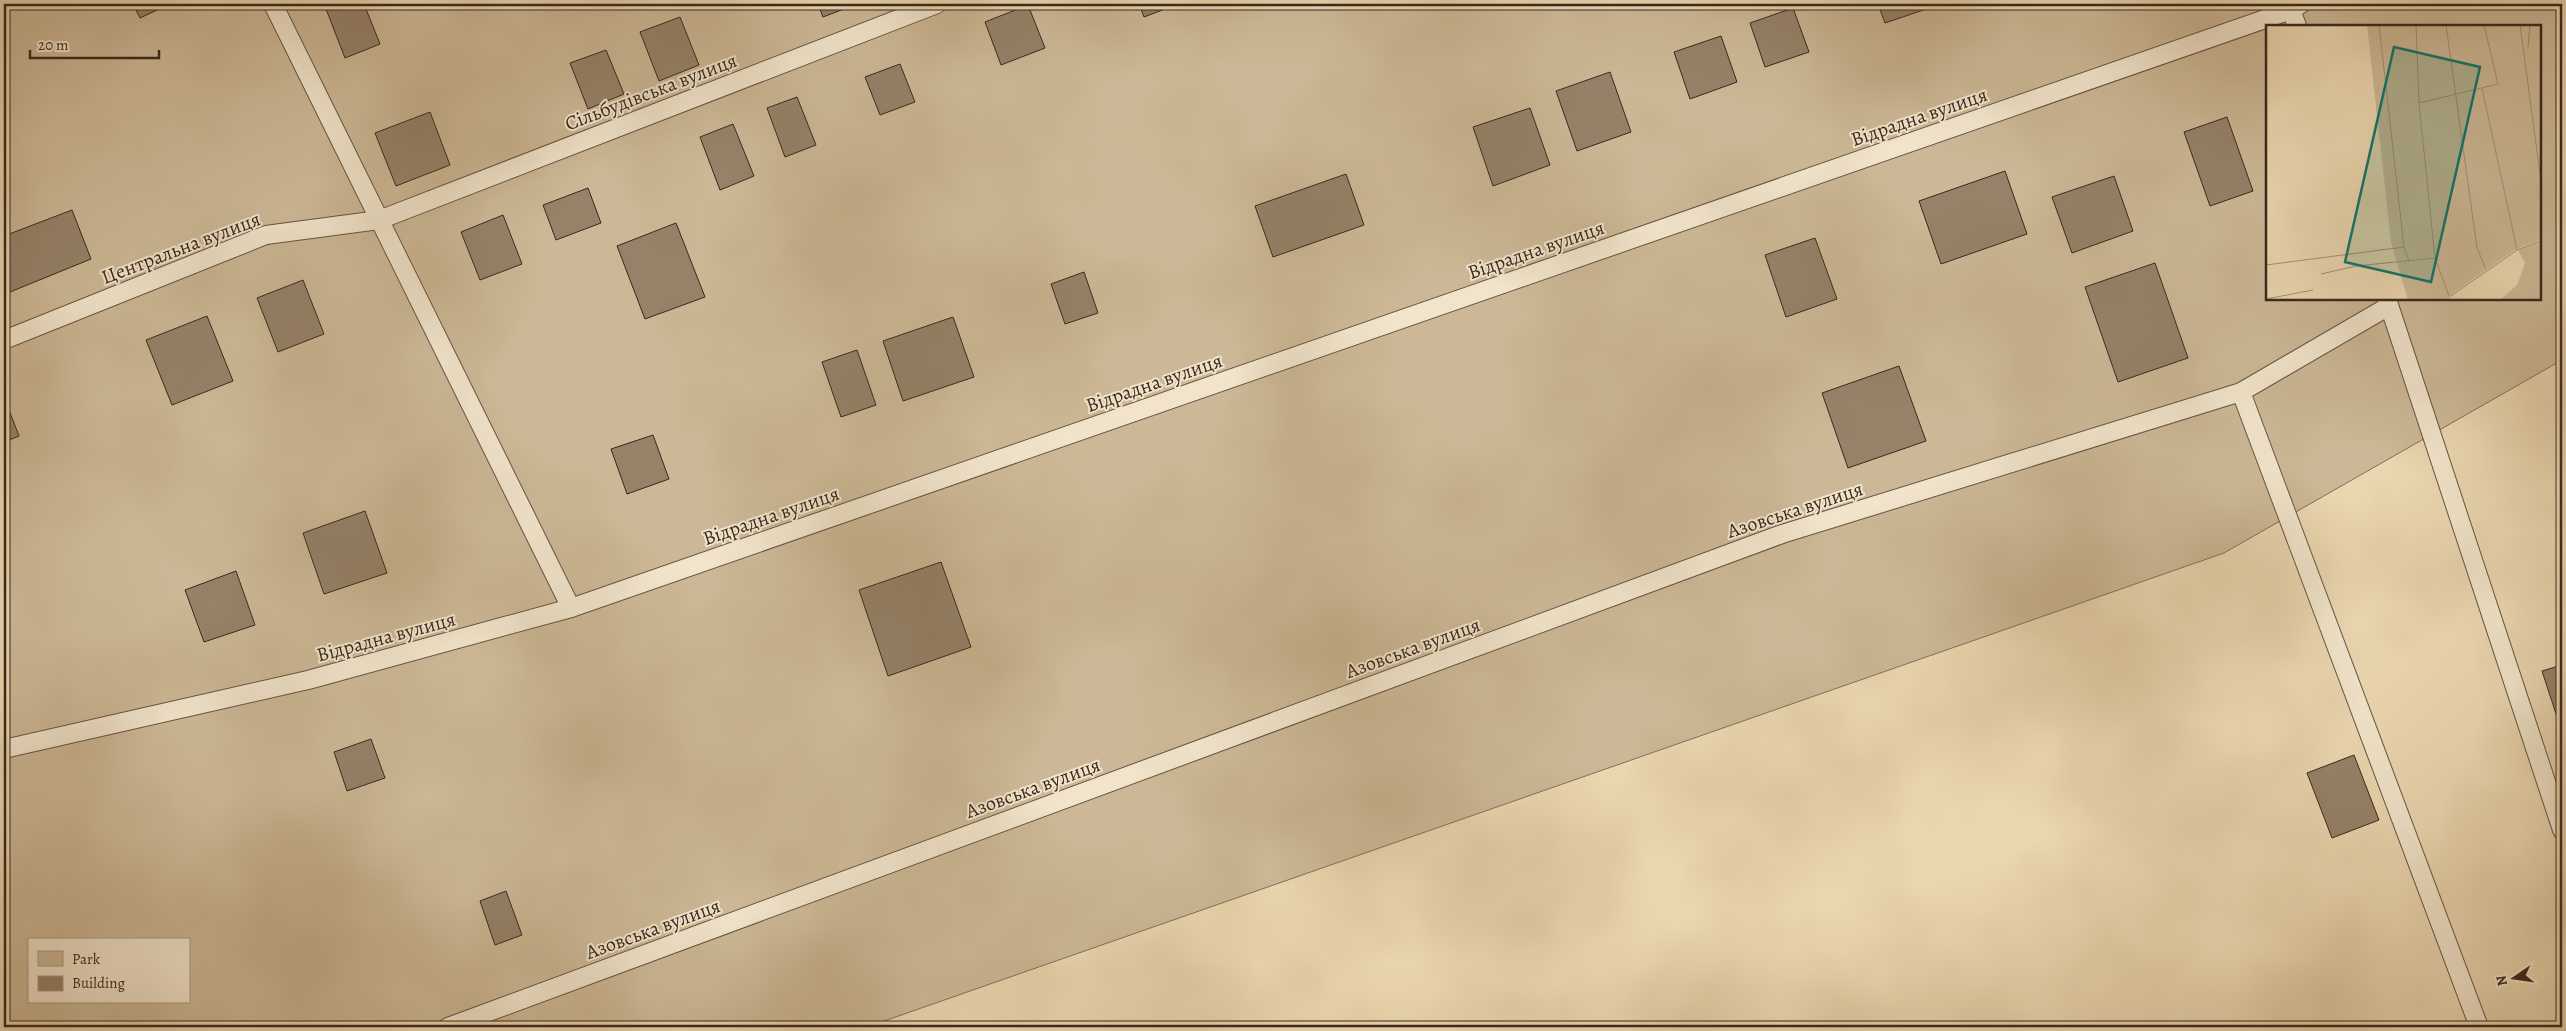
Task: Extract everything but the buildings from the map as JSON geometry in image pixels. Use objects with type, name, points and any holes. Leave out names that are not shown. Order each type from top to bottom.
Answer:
[{"type":"lane","points":[[273,4],[570,608]]},
{"type":"lane","name":"Сільбудівська вулиця","points":[[379,220],[937,4]]},
{"type":"lane","name":"Відрадна вулиця","points":[[4,749],[308,680],[570,608],[2296,13]]},
{"type":"lane","name":"Центральна вулиця","points":[[4,340],[266,235],[379,220]]},
{"type":"lane","points":[[2388,302],[2562,830]]},
{"type":"lane","name":"Азовська вулиця","points":[[448,1027],[1782,534],[2241,392],[2388,302]]},
{"type":"lane","points":[[2241,392],[2479,1027]]},
{"type":"green space","points":[[4,4],[2562,4],[2562,360],[2224,553],[867,1027],[4,1027]]}]
